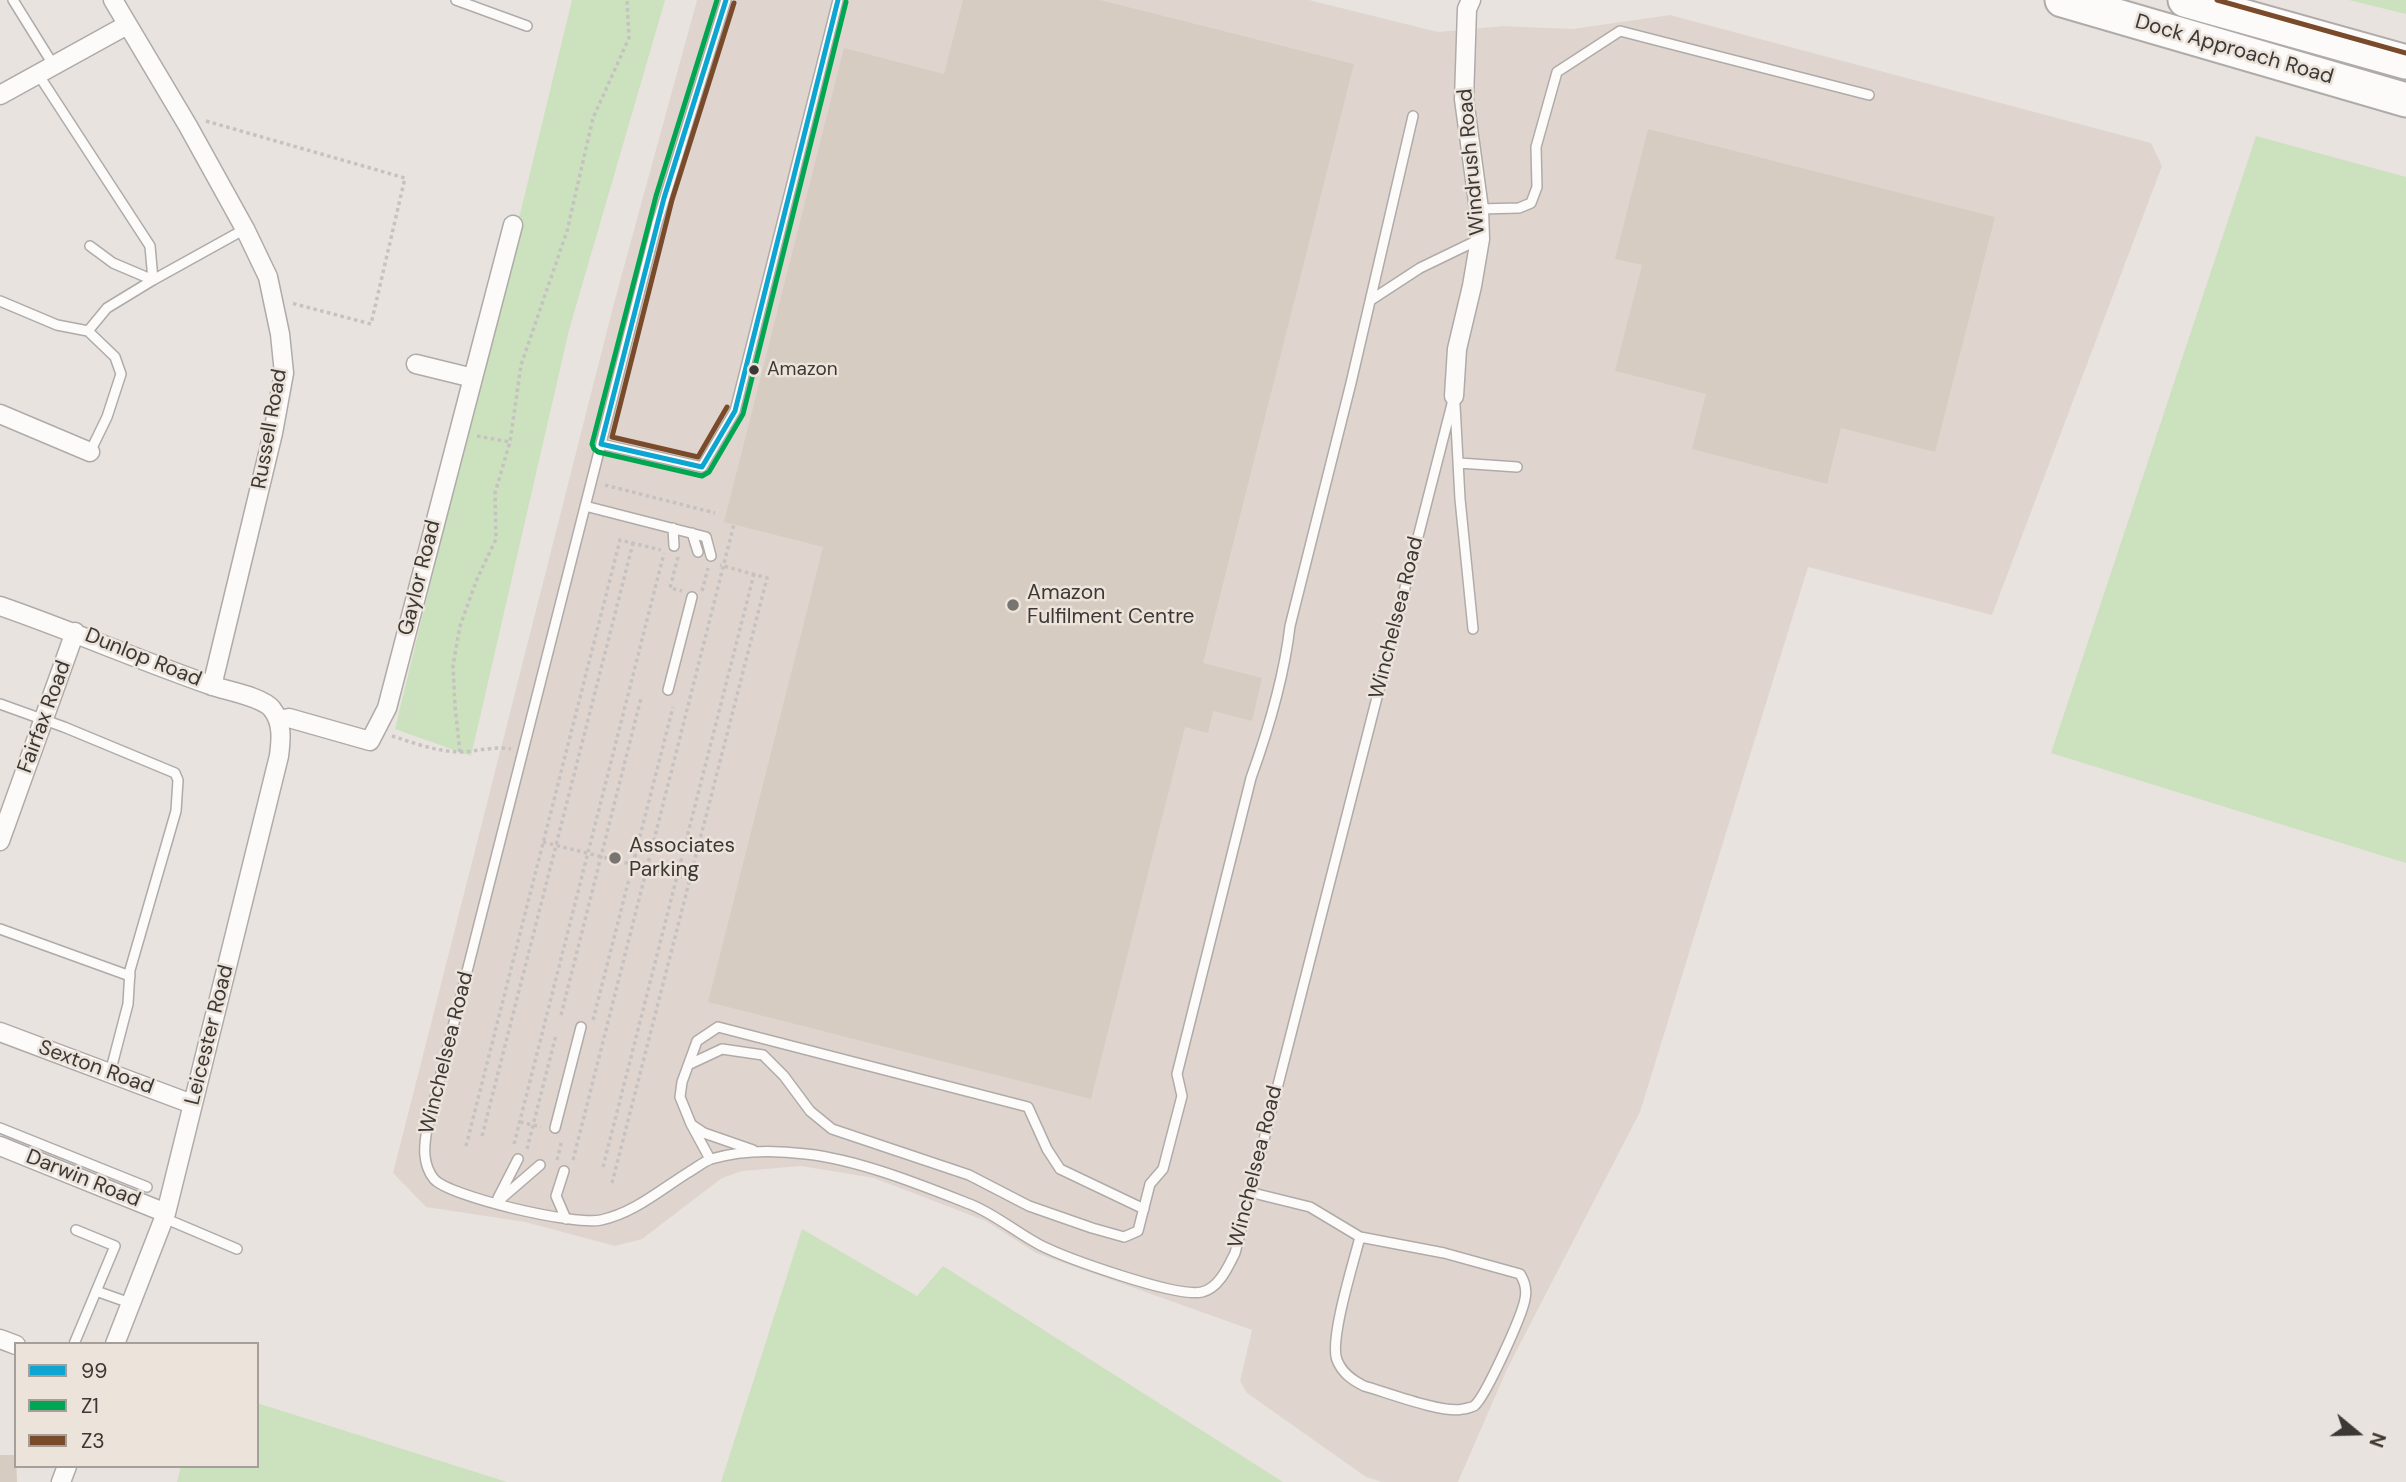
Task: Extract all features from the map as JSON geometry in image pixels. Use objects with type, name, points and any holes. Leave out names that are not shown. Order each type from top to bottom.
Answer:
[{"type":"highway","name":"Dock Approach Road","points":[[2062,0],[2406,100]]},
{"type":"highway","name":"Dock Approach Road","points":[[2185,0],[2406,62]]},
{"type":"street","name":"Russell Road","points":[[113,0],[188,126],[244,229],[268,277],[275,307],[284,373],[273,433],[212,686]]},
{"type":"street","name":"Windrush Road","points":[[1454,396],[1457,349],[1472,286],[1479,239],[1479,209],[1464,99],[1467,3]]},
{"type":"street","points":[[0,95],[127,25]]},
{"type":"street","name":"Gaylor Road","points":[[370,741],[387,708],[513,225]]},
{"type":"street","points":[[416,364],[473,378]]},
{"type":"street","points":[[0,414],[90,452]]},
{"type":"street","name":"Dunlop Road","points":[[0,606],[265,704],[271,707],[279,720]]},
{"type":"street","name":"Fairfax Road","points":[[0,841],[5,810],[44,719],[75,632]]},
{"type":"street","points":[[279,720],[289,718],[370,741]]},
{"type":"street","name":"Leicester Road","points":[[116,1342],[165,1215],[279,756],[282,736],[279,720]]},
{"type":"street","name":"Sexton Road","points":[[0,1032],[192,1104]]},
{"type":"street","name":"Darwin Road","points":[[0,1146],[122,1187],[165,1215]]},
{"type":"lane","points":[[13,0],[54,66]]},
{"type":"lane","points":[[456,0],[527,26]]},
{"type":"lane","name":"Winchelsea Road","points":[[726,0],[664,198],[430,1117],[424,1149],[427,1169],[436,1181],[496,1203],[583,1222],[601,1220],[626,1212],[709,1159],[757,1152],[817,1155],[861,1165],[973,1206],[1041,1245],[1146,1283],[1170,1290],[1201,1293],[1212,1287],[1224,1275],[1235,1253],[1454,396]]},
{"type":"lane","points":[[601,444],[702,467],[735,411],[838,0]]},
{"type":"lane","points":[[1479,209],[1519,208],[1531,203],[1537,187],[1536,147],[1557,72],[1620,31],[1869,95]]},
{"type":"lane","points":[[38,74],[150,246],[153,280]]},
{"type":"lane","points":[[690,1064],[722,1049],[762,1055],[784,1076],[810,1111],[832,1129],[969,1175],[1029,1206],[1092,1228],[1124,1237],[1138,1231],[1150,1184],[1163,1169],[1182,1096],[1177,1074],[1251,778],[1267,733],[1286,661],[1290,626],[1371,300],[1413,116]]},
{"type":"lane","points":[[88,331],[107,309],[244,229]]},
{"type":"lane","points":[[1371,300],[1420,268],[1479,239]]},
{"type":"lane","points":[[90,246],[113,262],[153,280]]},
{"type":"lane","points":[[0,300],[57,325],[88,331],[115,356],[121,374],[107,417],[90,452]]},
{"type":"lane","points":[[1454,396],[1460,499],[1473,629]]},
{"type":"lane","points":[[1459,463],[1517,467]]},
{"type":"lane","points":[[585,506],[706,537],[710,559]]},
{"type":"lane","points":[[673,528],[676,550]]},
{"type":"lane","points":[[692,533],[693,555]]},
{"type":"lane","points":[[667,690],[694,596]]},
{"type":"lane","points":[[0,704],[44,719],[175,773],[178,780],[176,811],[130,976],[128,1004],[110,1073]]},
{"type":"lane","points":[[0,929],[130,976]]},
{"type":"lane","points":[[555,1128],[581,1027]]},
{"type":"lane","points":[[709,1159],[680,1097],[682,1082],[697,1041],[718,1027],[1027,1107],[1060,1169],[1144,1209]]},
{"type":"lane","points":[[691,1124],[704,1133],[757,1152]]},
{"type":"lane","points":[[0,1128],[122,1187],[147,1187]]},
{"type":"lane","points":[[496,1203],[521,1160]]},
{"type":"lane","points":[[496,1203],[540,1165]]},
{"type":"lane","points":[[564,1171],[556,1196],[566,1219]]},
{"type":"lane","points":[[1249,1192],[1310,1207],[1360,1237],[1444,1253],[1520,1274],[1525,1283],[1526,1298],[1516,1326],[1482,1396],[1473,1407],[1459,1410],[1435,1406],[1364,1386],[1342,1371],[1335,1358],[1336,1339],[1360,1237]]},
{"type":"lane","points":[[165,1215],[237,1248]]},
{"type":"lane","points":[[75,1342],[115,1246],[76,1230]]},
{"type":"lane","points":[[96,1291],[130,1303]]},
{"type":"path","points":[[460,752],[453,665],[460,626],[477,579],[496,539],[495,493],[510,442],[521,365],[567,231],[593,118],[629,38],[627,0]]},
{"type":"path","points":[[188,126],[201,120],[405,178],[371,324],[288,302],[275,307]]},
{"type":"path","points":[[458,433],[510,442]]},
{"type":"path","points":[[591,481],[715,513]]},
{"type":"path","points":[[573,1160],[734,524]]},
{"type":"path","points":[[466,1146],[620,540],[693,555]]},
{"type":"path","points":[[482,1136],[633,543]]},
{"type":"path","points":[[676,550],[670,588],[694,596],[710,559]]},
{"type":"path","points":[[514,1144],[664,551]]},
{"type":"path","points":[[612,1183],[767,578],[717,564]]},
{"type":"path","points":[[603,1167],[754,574]]},
{"type":"path","points":[[561,1015],[641,698]]},
{"type":"path","points":[[593,1023],[673,707]]},
{"type":"path","points":[[370,741],[388,735],[429,748],[460,752],[502,747]]},
{"type":"path","points":[[543,842],[690,879]]},
{"type":"path","points":[[521,1160],[556,1035]]},
{"type":"shaded area","points":[[697,0],[1309,0],[1438,32],[1503,26],[1572,29],[1670,15],[2151,143],[2162,166],[1992,615],[1808,567],[1640,1112],[1507,1369],[1458,1482],[1382,1482],[1366,1477],[1247,1393],[1240,1381],[1252,1330],[1036,1253],[986,1221],[874,1178],[801,1166],[742,1171],[722,1178],[642,1239],[615,1246],[525,1222],[426,1207],[393,1173],[614,303]]},
{"type":"green space","points":[[572,0],[665,0],[569,330],[471,756],[395,729]]},
{"type":"green space","points":[[2349,0],[2406,0],[2406,14]]},
{"type":"green space","points":[[2256,136],[2406,177],[2406,863],[2051,753]]},
{"type":"green space","points":[[802,1229],[917,1296],[943,1266],[1283,1482],[721,1482]]},
{"type":"green space","points":[[259,1404],[507,1482],[177,1482],[180,1468],[259,1468]]},
{"type":"building","name":"Amazon Fulfilment Centre","points":[[963,0],[1100,0],[1354,64],[1203,663],[1262,678],[1252,721],[1213,711],[1208,733],[1185,727],[1091,1099],[708,1002],[823,547],[724,522],[844,48],[944,74]]},
{"type":"building","points":[[1648,129],[1995,217],[1935,452],[1841,428],[1827,484],[1692,449],[1706,394],[1615,371],[1642,265],[1615,259]]},
{"type":"building","points":[[0,1455],[14,1455],[17,1482],[0,1482]]},
{"type":"transit line","name":"Z1","points":[[717,0],[656,196],[592,444],[598,452],[702,476],[709,472],[743,414],[846,2]]},
{"type":"transit line","name":"99","points":[[601,444],[664,198],[726,0]]},
{"type":"transit line","name":"99","points":[[601,444],[702,467],[735,411],[838,0]]},
{"type":"transit line","name":"Z3","points":[[2217,0],[2406,53]]},
{"type":"transit line","name":"Z3","points":[[727,407],[698,457],[612,437],[672,200],[734,3]]},
{"type":"place","name":"Amazon","points":[[754,370]]},
{"type":"place","name":"Amazon Fulfilment Centre","points":[[1013,605]]},
{"type":"place","name":"Associates Parking","points":[[615,858]]}]
